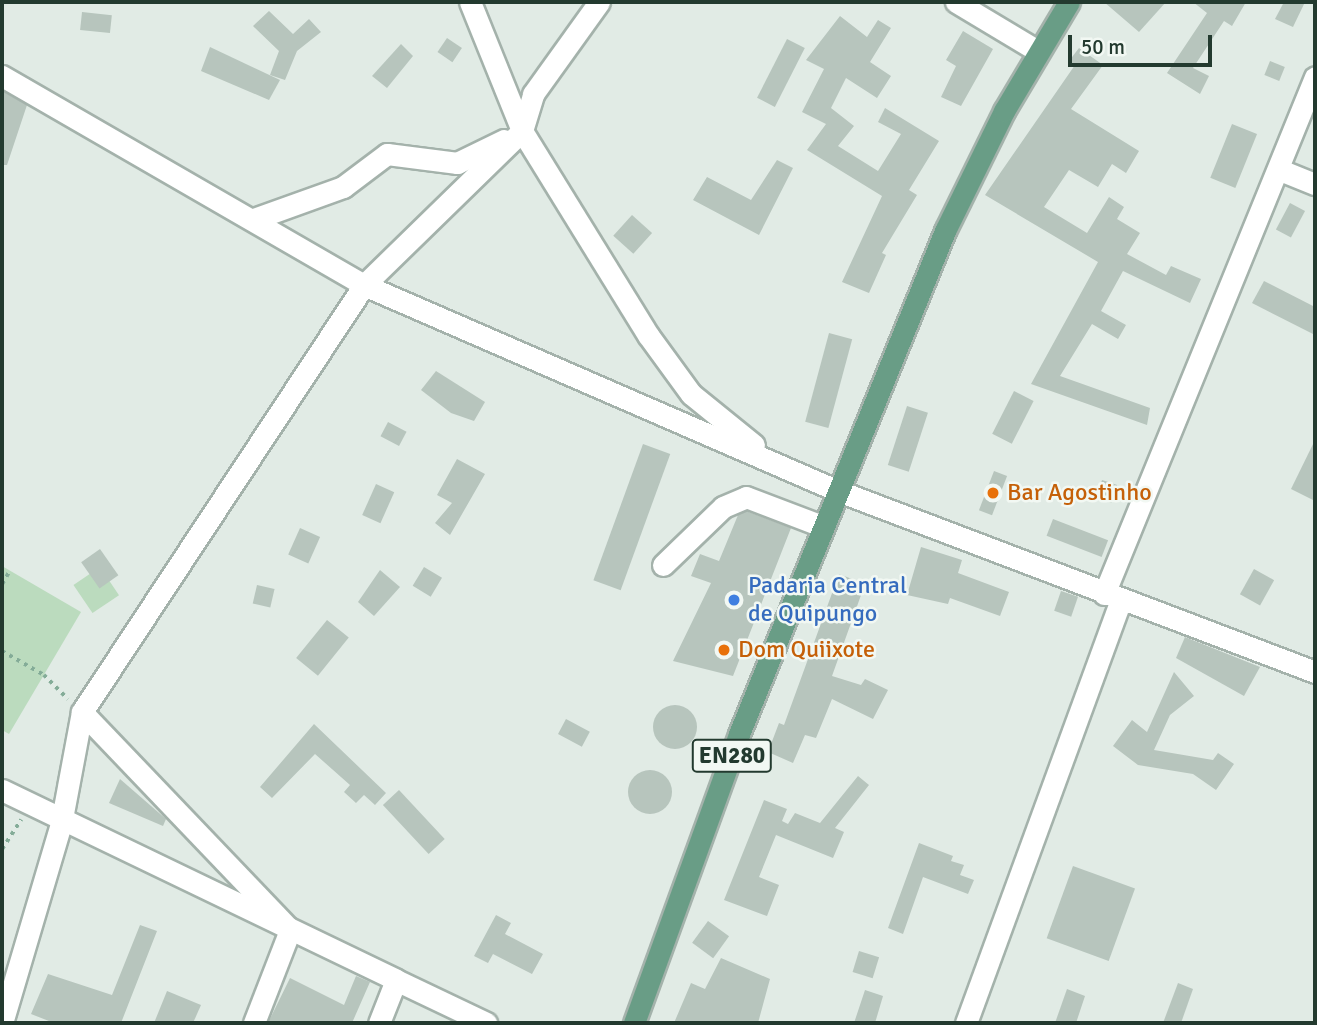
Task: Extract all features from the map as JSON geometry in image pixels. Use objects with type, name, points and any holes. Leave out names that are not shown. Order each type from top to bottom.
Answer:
[{"type":"main road","name":"EN280","points":[[634,1023],[836,490],[945,231],[1038,51],[1069,2]]},
{"type":"street","points":[[470,2],[522,131],[691,394],[774,461]]},
{"type":"street","points":[[2,1023],[61,824],[82,712],[364,285],[522,131],[533,94],[599,2]]},
{"type":"street","points":[[956,2],[1038,51]]},
{"type":"street","points":[[2,76],[254,219],[364,285],[836,490],[1315,672]]},
{"type":"street","points":[[966,1023],[1113,597],[1315,76]]},
{"type":"street","points":[[254,219],[343,187],[387,154],[457,163],[522,131]]},
{"type":"street","points":[[1279,170],[1315,184]]},
{"type":"street","points":[[663,565],[723,507],[746,497],[822,526]]},
{"type":"street","points":[[82,712],[290,930]]},
{"type":"street","points":[[2,790],[61,824],[486,1023]]},
{"type":"street","points":[[254,1023],[290,930]]},
{"type":"street","points":[[379,1023],[396,980]]},
{"type":"path","points":[[2,584],[10,570]]},
{"type":"path","points":[[2,651],[44,675],[82,712]]},
{"type":"path","points":[[2,849],[29,806]]},
{"type":"green space","points":[[2,566],[81,612],[9,734],[2,730]]},
{"type":"green space","points":[[100,567],[119,595],[92,613],[73,585]]},
{"type":"building","points":[[1104,2],[1166,2],[1139,32]]},
{"type":"building","points":[[1193,2],[1246,2],[1232,26],[1224,21],[1193,68],[1209,76],[1200,94],[1167,73],[1207,13]]},
{"type":"building","points":[[1284,2],[1305,2],[1293,27],[1275,19]]},
{"type":"building","points":[[269,11],[293,34],[309,19],[321,32],[297,51],[285,80],[270,75],[279,51],[253,26]]},
{"type":"building","points":[[82,12],[112,15],[110,33],[80,30]]},
{"type":"building","points":[[840,16],[867,37],[878,20],[891,28],[870,62],[891,76],[877,98],[846,78],[831,108],[854,126],[838,146],[878,171],[901,134],[878,122],[885,108],[939,141],[909,190],[917,195],[882,253],[886,255],[869,293],[842,282],[882,196],[807,150],[826,124],[802,112],[824,69],[806,60]]},
{"type":"building","points":[[963,31],[993,49],[961,106],[941,97],[956,66],[946,60]]},
{"type":"building","points":[[447,38],[462,48],[452,62],[437,52]]},
{"type":"building","points":[[787,39],[805,48],[775,107],[757,98]]},
{"type":"building","points":[[401,44],[413,56],[387,88],[372,76]]},
{"type":"building","points":[[210,47],[280,80],[269,100],[201,71]]},
{"type":"building","points":[[1079,48],[1103,65],[1071,109],[1139,151],[1126,173],[1112,164],[1098,187],[1069,170],[1044,207],[1087,233],[1109,197],[1124,207],[1117,219],[1140,233],[1127,254],[1166,275],[1171,266],[1201,279],[1190,303],[1123,271],[1101,311],[1126,325],[1118,339],[1092,324],[1060,376],[1150,408],[1147,425],[1031,384],[1098,262],[985,195],[1075,65],[1069,61]]},
{"type":"building","points":[[1270,61],[1285,67],[1279,81],[1264,75]]},
{"type":"building","points":[[2,91],[27,105],[7,165],[2,165]]},
{"type":"building","points":[[1232,124],[1257,134],[1235,188],[1210,178]]},
{"type":"building","points":[[777,160],[793,168],[759,235],[693,200],[707,177],[751,200]]},
{"type":"building","points":[[1290,203],[1305,211],[1291,237],[1276,229]]},
{"type":"building","points":[[632,215],[652,233],[633,254],[613,236]]},
{"type":"building","points":[[1264,281],[1315,307],[1315,335],[1252,303]]},
{"type":"building","points":[[829,333],[852,339],[828,428],[805,422]]},
{"type":"building","points":[[436,371],[485,402],[474,421],[451,413],[421,390]]},
{"type":"building","points":[[1014,391],[1034,401],[1012,444],[992,434]]},
{"type":"building","points":[[907,406],[928,413],[909,472],[888,465]]},
{"type":"building","points":[[388,422],[407,432],[399,446],[380,436]]},
{"type":"building","points":[[1315,440],[1315,501],[1291,489]]},
{"type":"building","points":[[643,444],[670,454],[621,590],[593,580]]},
{"type":"building","points":[[457,459],[485,474],[450,535],[435,523],[452,503],[437,495]]},
{"type":"building","name":"Bar Agostinho","points":[[994,471],[1007,476],[992,515],[979,510]]},
{"type":"building","points":[[1102,480],[1117,485],[1111,503],[1096,498]]},
{"type":"building","points":[[376,484],[394,492],[380,523],[362,515]]},
{"type":"building","points":[[746,511],[791,528],[733,676],[673,661],[711,583],[691,576],[700,554],[719,561],[738,515]]},
{"type":"building","points":[[1053,519],[1108,540],[1102,557],[1047,536]]},
{"type":"building","points":[[300,528],[320,537],[308,563],[288,554]]},
{"type":"building","points":[[921,547],[962,560],[958,573],[1009,592],[1000,616],[950,598],[948,604],[907,595]]},
{"type":"building","points":[[100,549],[118,575],[100,588],[81,562]]},
{"type":"building","points":[[424,567],[442,578],[431,597],[413,586]]},
{"type":"building","points":[[1254,569],[1274,580],[1260,606],[1240,594]]},
{"type":"building","points":[[380,570],[400,587],[374,616],[358,602]]},
{"type":"building","points":[[839,574],[865,584],[832,676],[861,685],[865,679],[888,690],[873,719],[832,699],[816,738],[805,735],[793,763],[768,752],[779,723],[784,725]]},
{"type":"building","points":[[257,585],[275,589],[270,608],[253,604]]},
{"type":"building","points":[[1061,591],[1078,597],[1071,617],[1054,611]]},
{"type":"building","points":[[327,620],[349,638],[318,676],[296,658]]},
{"type":"building","points":[[1185,637],[1260,667],[1244,696],[1176,658]]},
{"type":"building","points":[[1174,672],[1194,696],[1170,715],[1154,750],[1213,760],[1218,753],[1234,764],[1216,790],[1193,774],[1138,765],[1113,746],[1132,720],[1147,732]]},
{"type":"building","points":[[675,705],[684,706],[691,711],[696,718],[696,736],[691,743],[684,748],[675,749],[666,748],[659,743],[654,736],[653,727],[654,718],[659,711],[666,706]]},
{"type":"building","points":[[566,719],[590,732],[582,747],[558,734]]},
{"type":"building","points":[[314,724],[386,793],[375,805],[364,795],[356,803],[344,792],[350,785],[315,754],[272,798],[260,787]]},
{"type":"building","points":[[650,770],[659,771],[666,776],[671,783],[671,801],[666,808],[659,813],[650,814],[641,813],[634,808],[629,801],[628,792],[629,783],[634,776],[641,771]]},
{"type":"building","points":[[858,776],[869,785],[835,828],[844,832],[833,858],[776,835],[759,877],[779,885],[767,916],[724,900],[764,800],[787,809],[782,821],[788,824],[795,813],[820,823]]},
{"type":"building","points":[[120,779],[166,819],[163,826],[109,803]]},
{"type":"building","points":[[399,790],[445,839],[429,854],[383,805]]},
{"type":"building","points":[[919,843],[953,856],[951,861],[964,865],[960,875],[974,880],[968,894],[923,877],[903,934],[888,928]]},
{"type":"building","points":[[1073,866],[1135,889],[1109,961],[1047,938]]},
{"type":"building","points":[[496,915],[511,923],[505,934],[543,954],[532,974],[493,954],[488,963],[474,956]]},
{"type":"building","points":[[708,921],[729,936],[713,958],[692,943]]},
{"type":"building","points":[[140,925],[157,931],[121,1023],[54,1023],[31,1014],[48,974],[112,995]]},
{"type":"building","points":[[859,951],[879,957],[873,978],[853,972]]},
{"type":"building","points":[[721,958],[770,979],[758,1023],[674,1023],[691,983],[705,989]]},
{"type":"building","points":[[356,976],[370,982],[352,1023],[268,1023],[290,978],[344,1005]]},
{"type":"building","points":[[1178,983],[1193,989],[1181,1023],[1163,1023]]},
{"type":"building","points":[[1067,989],[1085,996],[1076,1023],[1055,1023]]},
{"type":"building","points":[[865,990],[883,996],[875,1023],[854,1023]]},
{"type":"building","points":[[167,991],[201,1005],[193,1023],[154,1023]]},
{"type":"place","name":"Bar Agostinho","points":[[993,493]]},
{"type":"place","name":"Padaria Central de Quipungo","points":[[734,600]]},
{"type":"place","name":"Dom Quiixote","points":[[724,650]]}]
